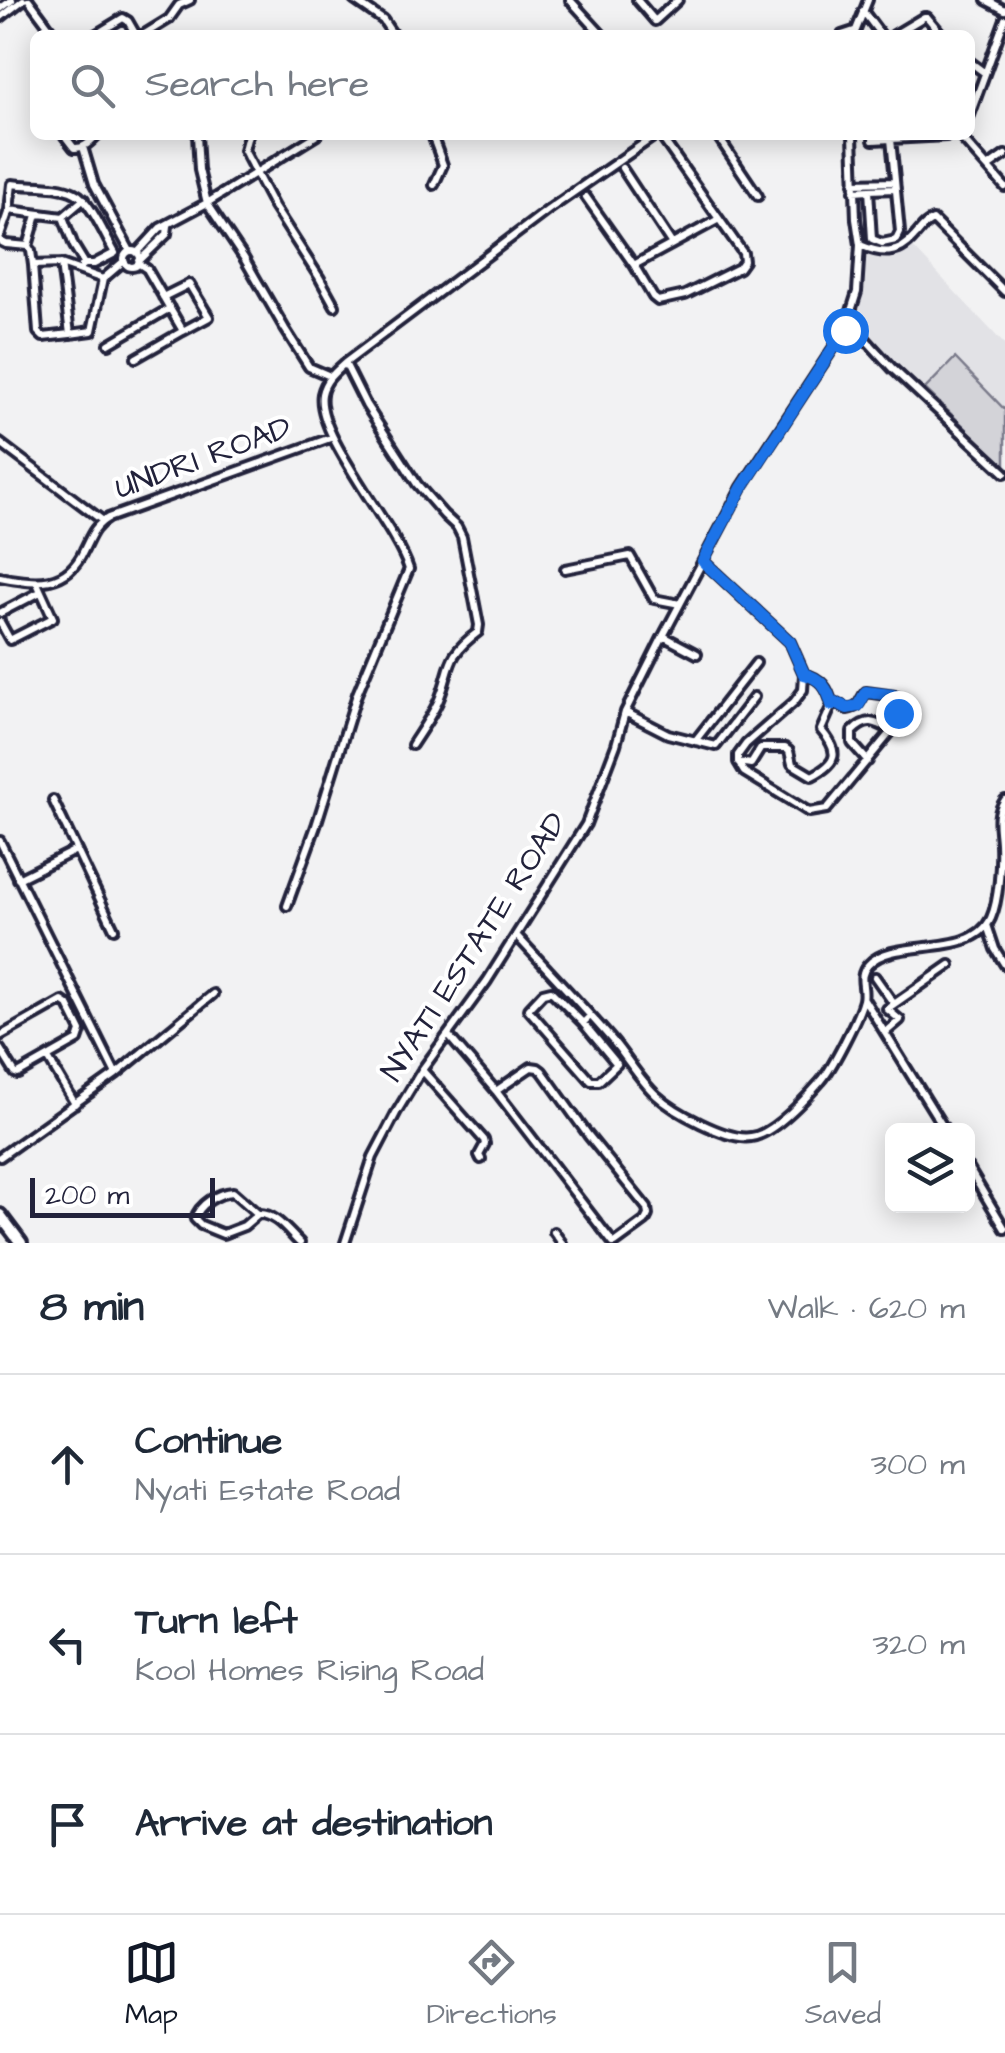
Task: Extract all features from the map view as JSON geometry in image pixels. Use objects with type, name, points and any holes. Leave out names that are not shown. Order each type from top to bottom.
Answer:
[{"type":"highway","points":[[0,1215],[21,1243]]},
{"type":"highway","points":[[0,1226],[12,1243]]},
{"type":"street","points":[[0,18],[26,0],[50,30]]},
{"type":"street","points":[[149,30],[190,0]]},
{"type":"street","points":[[354,0],[383,20],[390,30]]},
{"type":"street","points":[[570,0],[597,30]]},
{"type":"street","points":[[637,0],[656,21],[678,0]]},
{"type":"street","points":[[855,30],[866,5],[881,0]]},
{"type":"street","points":[[986,0],[1005,10]]},
{"type":"street","points":[[0,9],[9,1]]},
{"type":"street","points":[[866,5],[878,30]]},
{"type":"street","points":[[902,30],[924,17],[937,30]]},
{"type":"street","points":[[103,30],[122,18],[136,30]]},
{"type":"street","points":[[975,100],[1005,19]]},
{"type":"street","points":[[975,65],[985,72]]},
{"type":"street","points":[[68,140],[74,148],[84,147],[92,140]]},
{"type":"street","points":[[197,140],[207,203],[298,351],[309,366],[330,376]]},
{"type":"street","points":[[247,140],[244,150],[274,208],[335,306]]},
{"type":"street","points":[[124,261],[130,266],[160,228],[309,140]]},
{"type":"street","points":[[434,140],[442,165],[434,185]]},
{"type":"street","points":[[287,906],[357,694],[409,569],[322,413],[322,397],[330,376],[548,210],[651,140]]},
{"type":"street","points":[[586,197],[652,298],[658,301],[685,295],[739,268],[743,254],[662,140]]},
{"type":"street","points":[[719,140],[758,196]]},
{"type":"street","name":"NYATI ESTATE ROAD","points":[[345,1243],[373,1157],[422,1070],[516,935],[586,824],[625,712],[663,636],[742,488],[845,330],[856,292],[860,245],[853,140]]},
{"type":"street","points":[[868,190],[870,235],[882,243],[898,238],[891,140]]},
{"type":"street","points":[[964,140],[1005,187]]},
{"type":"street","points":[[84,147],[94,184],[183,330]]},
{"type":"street","points":[[988,167],[1005,155]]},
{"type":"street","points":[[622,168],[672,244]]},
{"type":"street","points":[[76,270],[115,253],[84,199],[74,192],[12,184],[0,239],[31,250],[38,332],[43,337],[92,331],[103,279],[124,261],[126,254],[136,257]]},
{"type":"street","points":[[854,187],[895,185]]},
{"type":"street","points":[[854,187],[868,190],[895,185]]},
{"type":"street","points":[[9,210],[64,216],[84,199]]},
{"type":"street","points":[[28,246],[38,215]]},
{"type":"street","points":[[64,216],[85,264]]},
{"type":"street","points":[[634,265],[718,219]]},
{"type":"street","points":[[860,245],[880,254],[892,252],[911,242],[932,220],[1005,292]]},
{"type":"street","points":[[33,265],[61,264],[103,279]]},
{"type":"street","points":[[61,264],[70,334]]},
{"type":"street","points":[[136,358],[208,316],[189,284],[163,297]]},
{"type":"street","points":[[109,344],[170,308]]},
{"type":"street","points":[[848,320],[892,368],[1005,474]]},
{"type":"street","points":[[345,363],[366,405],[417,484],[457,526],[477,615],[478,632],[451,659],[438,702],[412,745]]},
{"type":"street","name":"UNDRI ROAD","points":[[37,583],[70,572],[80,560],[94,528],[103,521],[333,437]]},
{"type":"street","points":[[0,443],[103,521]]},
{"type":"street","points":[[565,569],[630,556],[654,599],[680,604]]},
{"type":"street","points":[[703,561],[790,642],[804,674],[804,690],[738,754],[744,772],[809,812],[827,808],[903,717],[892,695],[866,692],[858,706],[832,705]]},
{"type":"street","points":[[0,578],[37,583],[53,618],[10,640],[0,622]]},
{"type":"street","points":[[0,613],[40,592]]},
{"type":"street","points":[[663,636],[697,654]]},
{"type":"street","points":[[695,741],[756,662]]},
{"type":"street","points":[[738,762],[751,764],[760,748],[785,748],[792,764],[812,776],[834,760],[832,745],[821,730],[832,705],[830,694],[818,679],[804,674]]},
{"type":"street","points":[[625,712],[668,734],[716,746],[754,697]]},
{"type":"street","points":[[868,761],[852,743],[852,732],[866,721],[892,730]]},
{"type":"street","points":[[53,800],[114,929]]},
{"type":"street","points":[[941,1123],[864,998],[861,980],[863,971],[879,955],[956,942],[987,925],[997,892],[997,818],[1005,800]]},
{"type":"street","points":[[0,841],[4,858],[116,1074]]},
{"type":"street","points":[[18,879],[76,850]]},
{"type":"street","points":[[987,925],[1005,965]]},
{"type":"street","points":[[516,935],[612,1040],[644,1083],[677,1111],[723,1133],[751,1138],[772,1128],[824,1078],[864,998]]},
{"type":"street","points":[[885,1033],[900,1020],[887,1009],[950,965]]},
{"type":"street","points":[[875,977],[894,1004]]},
{"type":"street","points":[[551,991],[583,1023],[617,1064],[598,1082],[591,1081],[528,1009],[543,993],[551,991]]},
{"type":"street","points":[[0,1157],[116,1074],[213,994]]},
{"type":"street","points":[[0,1036],[57,1003],[66,1002],[81,1032],[81,1036],[18,1074],[0,1049]]},
{"type":"street","points":[[583,1023],[590,1016]]},
{"type":"street","points":[[448,1035],[614,1243],[646,1221],[648,1208],[542,1071],[531,1067],[496,1091]]},
{"type":"street","points":[[48,1058],[75,1104]]},
{"type":"street","points":[[422,1070],[484,1140],[481,1159]]},
{"type":"street","points":[[975,1180],[1005,1229]]},
{"type":"street","points":[[258,1214],[242,1198],[229,1192],[215,1196],[195,1219],[223,1234],[265,1213],[300,1243]]},
{"type":"street","points":[[554,1232],[562,1243]]},
{"type":"shaded area","points":[[911,245],[1005,345],[1005,466],[851,318],[863,251],[887,257]]},
{"type":"shaded area","points":[[955,358],[1005,410],[1005,466],[925,389]]},
{"type":"route","points":[[845,330],[742,488],[703,561],[790,642],[804,674],[824,685],[832,705],[858,706],[866,692],[892,695],[898,713]]}]
